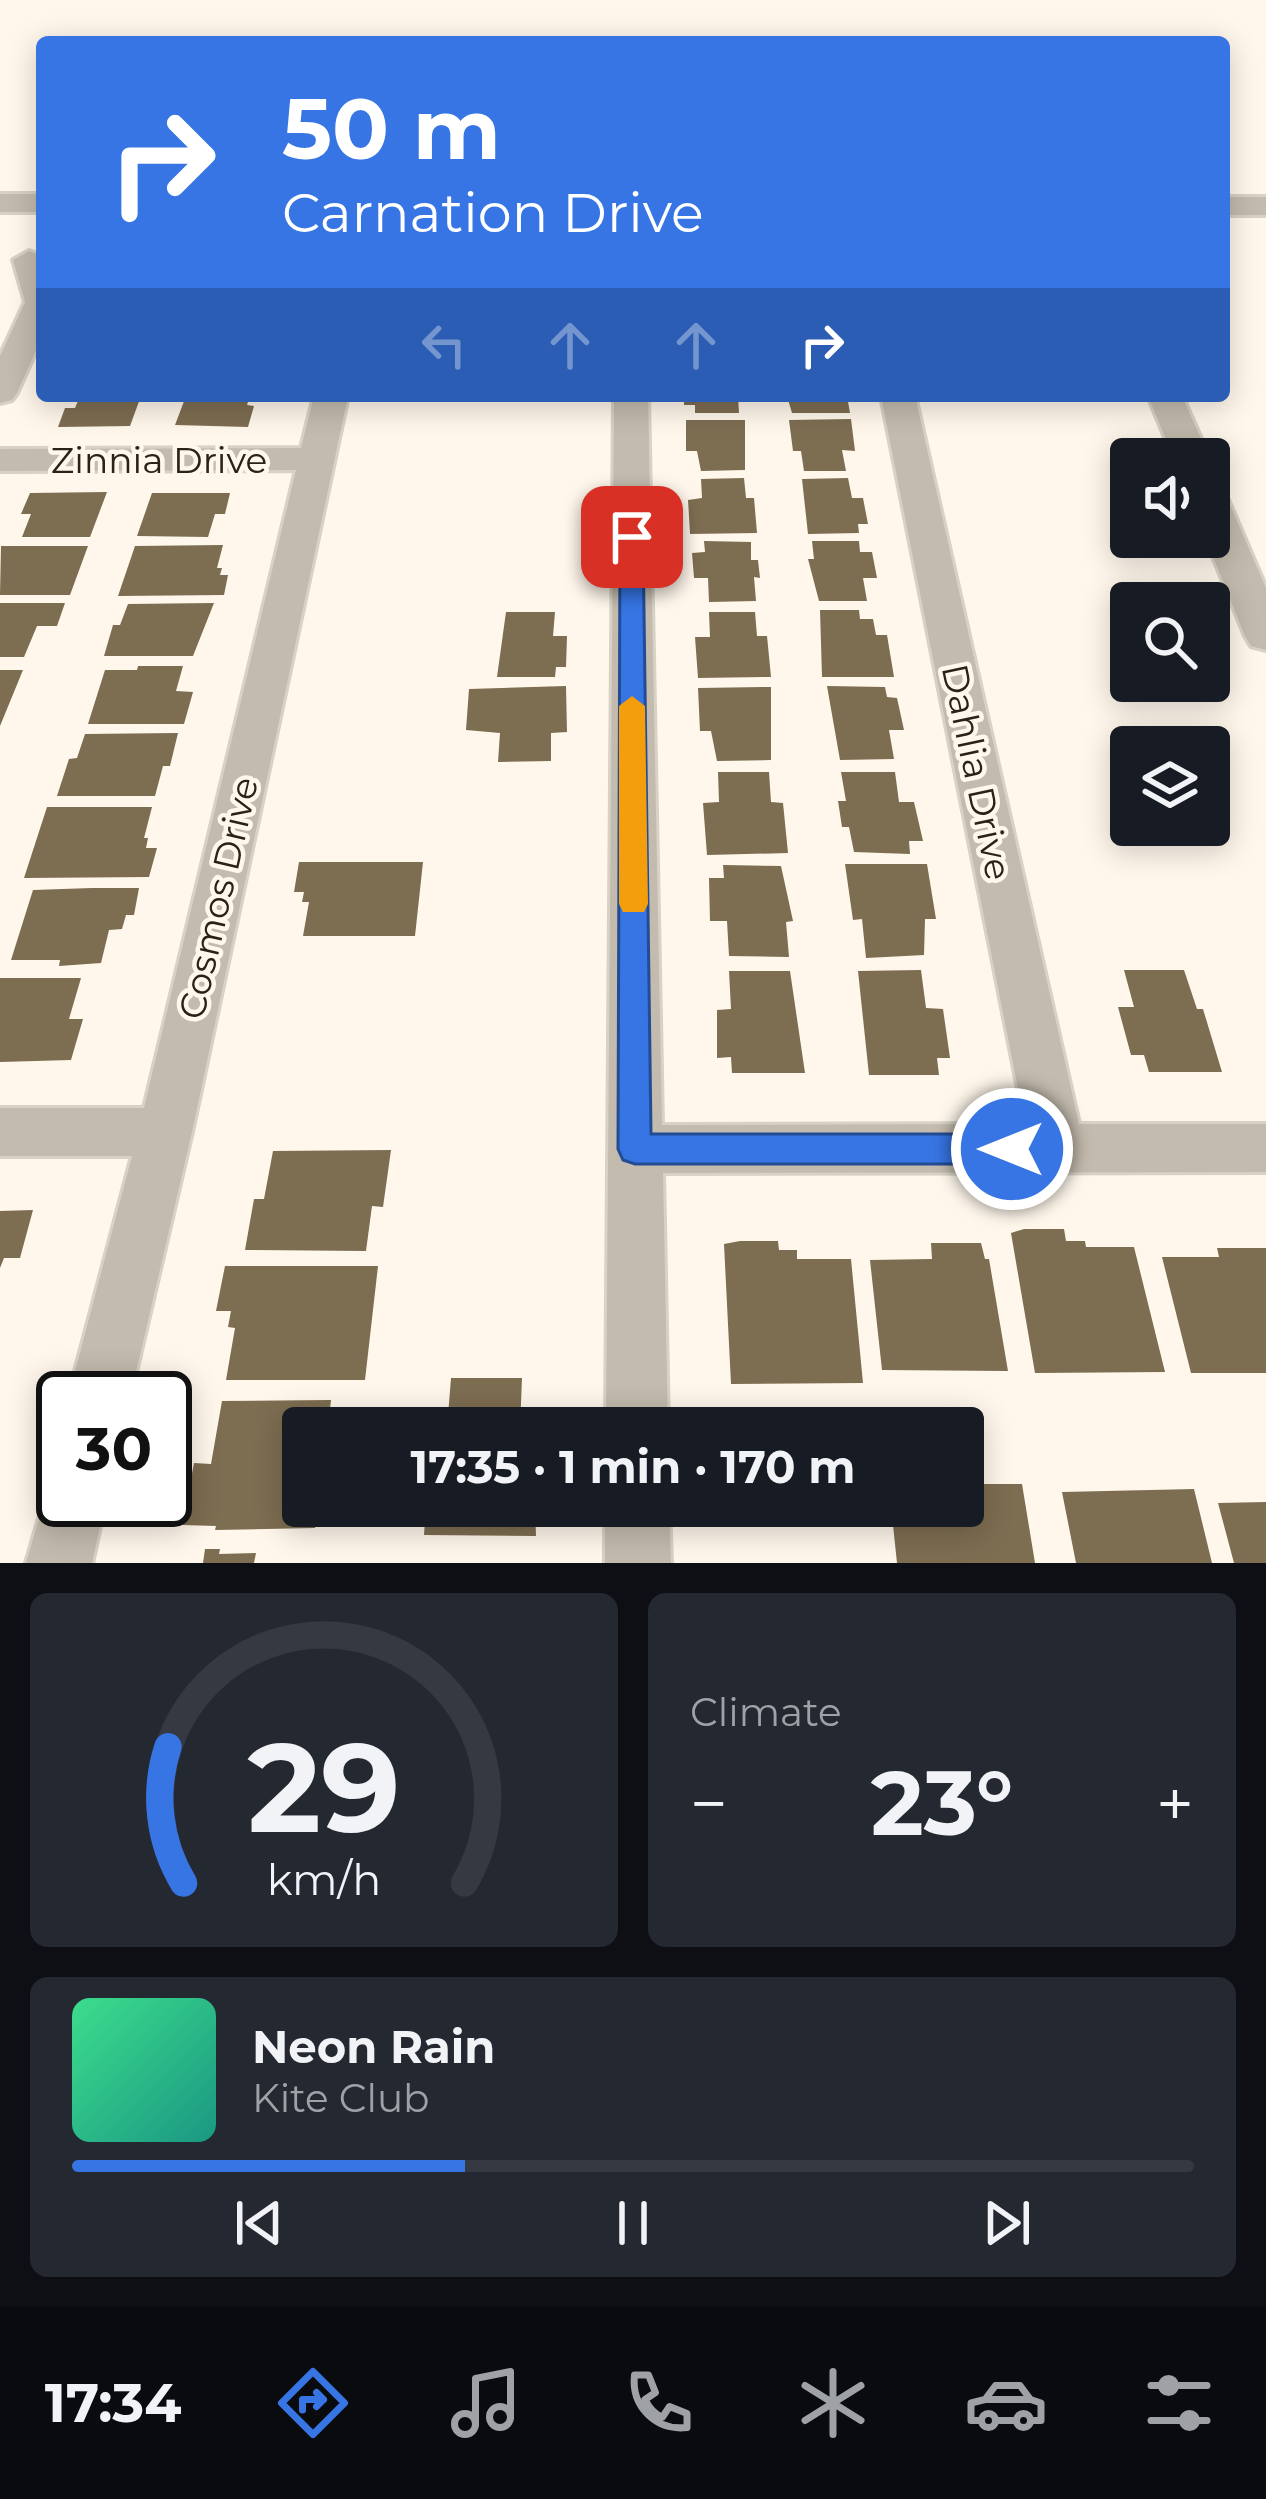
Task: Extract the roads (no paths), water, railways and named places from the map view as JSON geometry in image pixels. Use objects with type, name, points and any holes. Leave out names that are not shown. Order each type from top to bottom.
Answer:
[{"type":"street","points":[[0,203],[36,203]]},
{"type":"street","points":[[1230,206],[1266,206]]},
{"type":"street","points":[[29,260],[36,284]]},
{"type":"street","points":[[0,393],[36,313]]},
{"type":"street","name":"Cosmos Drive","points":[[106,1371],[165,1132],[331,402]]},
{"type":"street","points":[[631,402],[637,1407]]},
{"type":"street","name":"Dahlia Drive","points":[[899,402],[1057,1149]]},
{"type":"street","points":[[1168,402],[1183,438]]},
{"type":"street","name":"Zinnia Drive","points":[[0,460],[318,459]]},
{"type":"street","points":[[1230,550],[1266,637]]},
{"type":"street","points":[[0,1132],[165,1132]]},
{"type":"street","points":[[635,1149],[1266,1148]]},
{"type":"street","points":[[59,1563],[68,1527]]},
{"type":"street","points":[[637,1527],[638,1563]]}]
